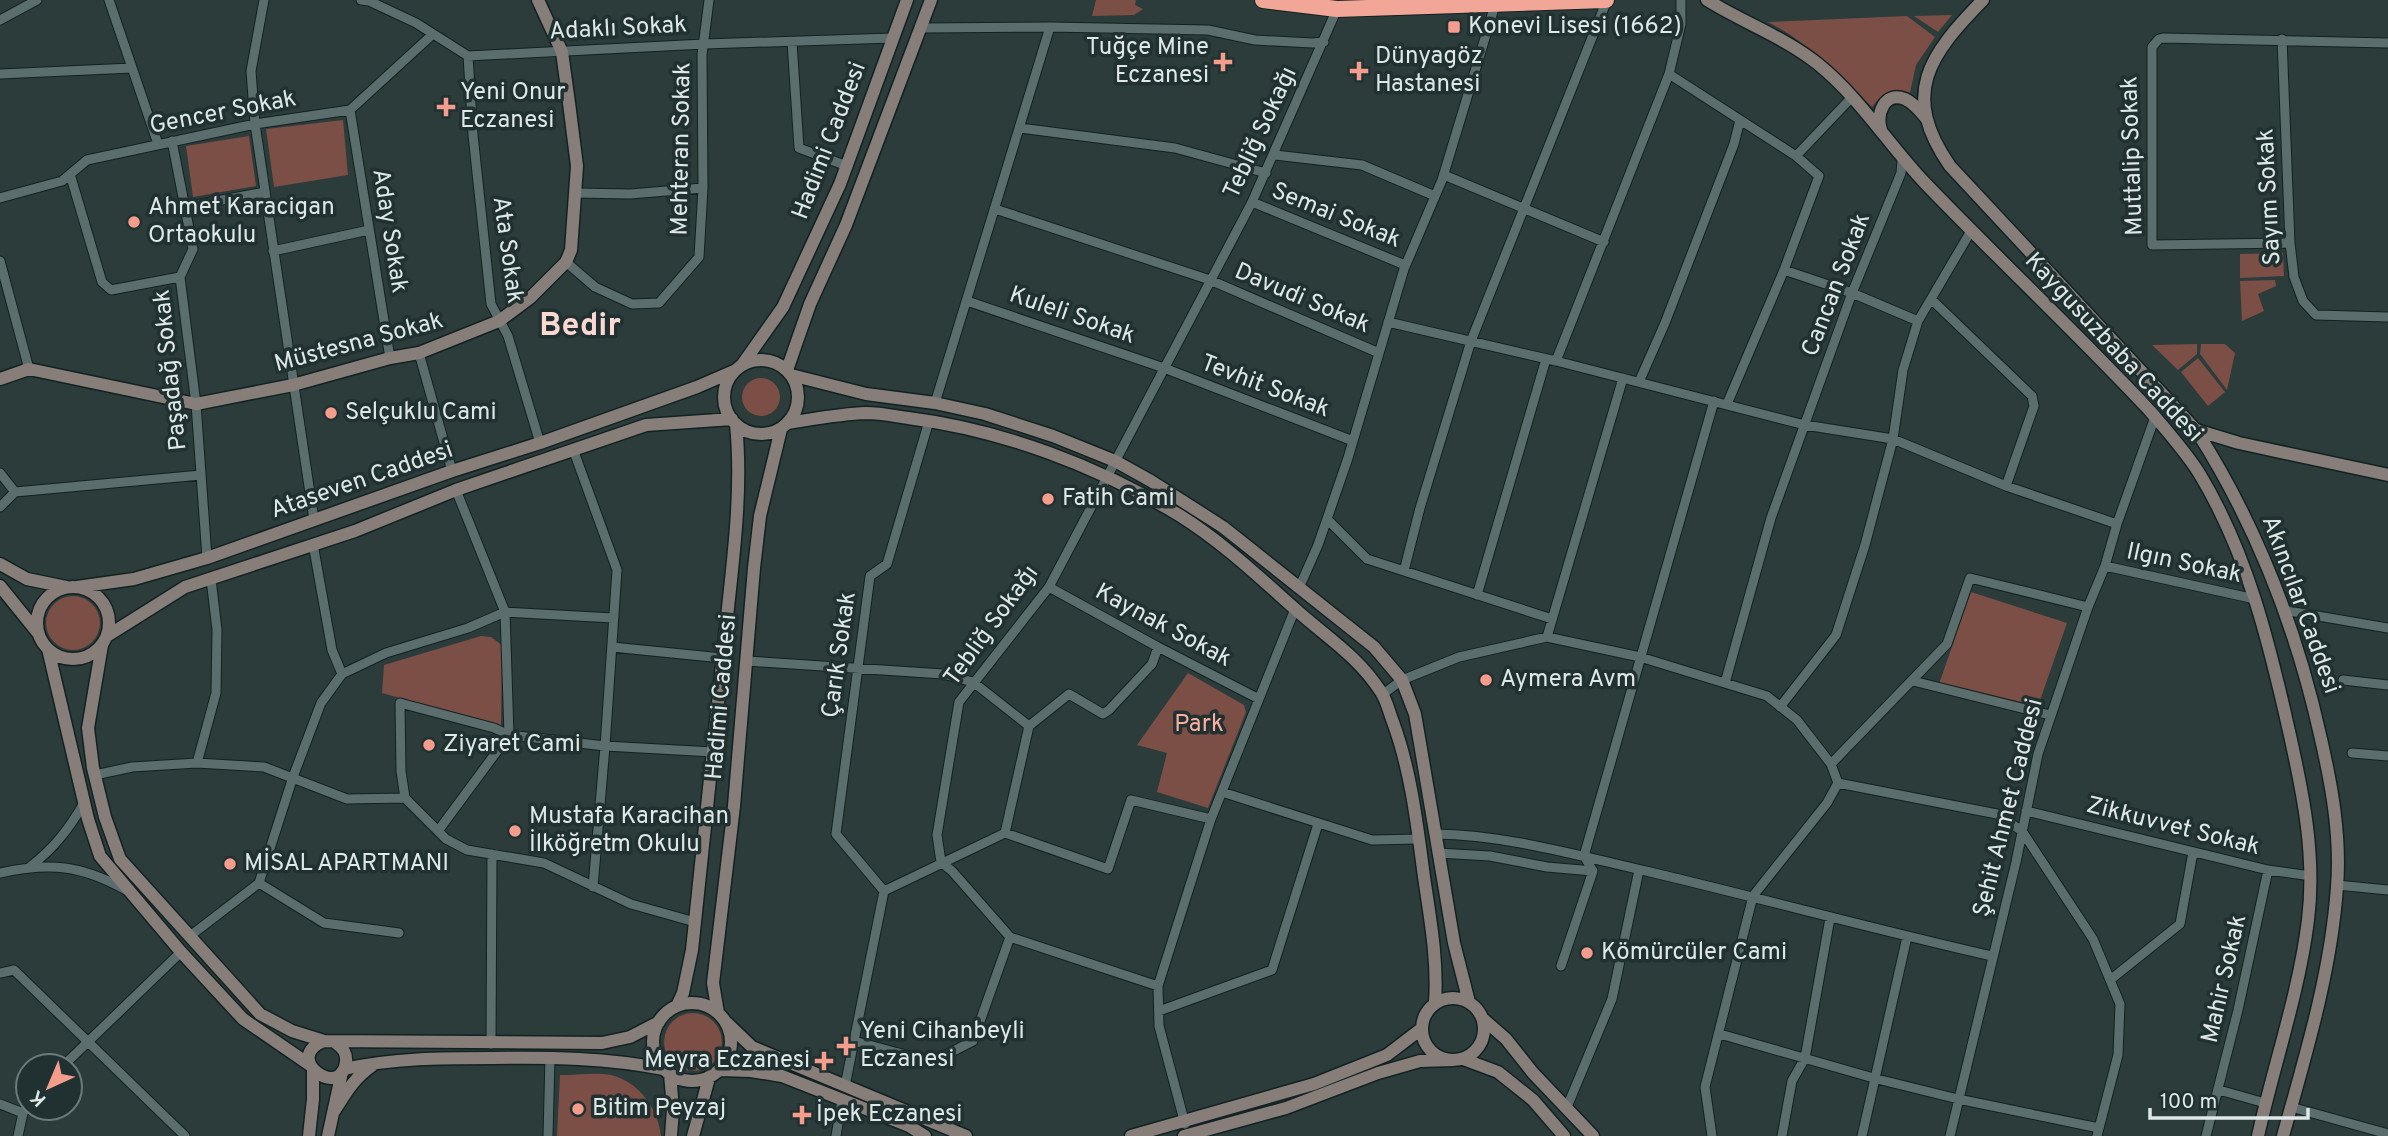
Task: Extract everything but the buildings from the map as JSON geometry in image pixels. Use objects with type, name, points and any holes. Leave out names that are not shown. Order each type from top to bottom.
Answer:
[{"type":"highway","points":[[1263,0],[1337,9],[1607,0]]},
{"type":"main road","points":[[538,0],[562,52],[577,166],[571,250],[566,262]]},
{"type":"main road","name":"Hadimi Caddesi","points":[[738,368],[783,307],[846,166],[908,0]]},
{"type":"main road","name":"Hadimi Caddesi","points":[[789,373],[810,304],[846,225],[931,0]]},
{"type":"main road","name":"Kaygusuzbaba Caddesi","points":[[1707,0],[1742,21],[1791,44],[1853,96],[1902,159],[2155,416],[2179,444],[2199,474],[2227,527],[2269,640],[2295,756],[2310,842],[2311,876]]},
{"type":"main road","name":"Kaygusuzbaba Caddesi","points":[[1983,0],[1948,37],[1932,63],[1923,108],[1938,148],[1950,166],[2196,430]]},
{"type":"main road","points":[[1882,135],[1878,120],[1880,107],[1891,99],[1903,98],[1915,106],[1926,119]]},
{"type":"main road","name":"Müstesna Sokak","points":[[29,369],[196,404],[293,385],[390,358],[419,353],[499,321],[530,298],[566,262]]},
{"type":"main road","points":[[1435,1003],[1437,979],[1419,839],[1403,750],[1382,694],[1351,654],[1256,573],[1181,516],[1107,477],[1044,451],[980,431],[869,413],[830,416],[757,434],[734,421],[727,410],[725,390],[738,368],[764,360],[776,363],[789,373],[866,394],[935,403],[985,414],[1053,436],[1115,461],[1223,527],[1374,647],[1402,680],[1415,714],[1454,943],[1469,1002],[1593,1136]]},
{"type":"main road","name":"Ataseven Caddesi","points":[[0,565],[27,579],[72,587],[134,579],[207,558],[452,471],[540,443],[697,387],[738,368]]},
{"type":"main road","points":[[0,379],[29,369]]},
{"type":"main road","points":[[784,426],[797,407],[798,396],[789,373]]},
{"type":"main road","points":[[48,649],[58,656],[82,658],[93,653],[104,640],[185,587],[355,531],[456,489],[573,449],[646,425],[734,421]]},
{"type":"main road","name":"Hadimi Caddesi","points":[[677,1006],[684,993],[695,922],[739,494],[739,452],[734,421]]},
{"type":"main road","name":"Hadimi Caddesi","points":[[718,1013],[713,983],[734,806],[760,516],[784,426]]},
{"type":"main road","points":[[2196,430],[2239,443],[2388,475]]},
{"type":"main road","name":"Akıncılar Caddesi","points":[[2196,430],[2225,475],[2248,519],[2301,655],[2325,754],[2333,801],[2337,885],[2325,975],[2283,1136]]},
{"type":"main road","points":[[0,586],[39,633],[48,649],[84,803],[100,856],[181,953],[243,1019],[323,1077],[329,1078],[343,1070],[379,1061],[415,1058],[605,1059],[667,1071],[682,1080],[695,1081],[714,1074],[751,1071],[782,1076],[909,1126],[925,1136]]},
{"type":"main road","points":[[39,633],[37,624],[42,604],[49,596],[72,587],[97,596],[104,604],[108,614],[89,728],[95,775],[105,817],[120,859],[260,1014],[292,1031],[341,1046],[346,1058],[328,1136]]},
{"type":"main road","points":[[2258,1136],[2301,964],[2311,876]]},
{"type":"main road","points":[[1469,1002],[1452,997],[1435,1003],[1427,1010],[1421,1029],[1423,1039],[1434,1055],[1498,1072],[1533,1100],[1563,1136]]},
{"type":"main road","points":[[309,1136],[313,1099],[310,1059],[314,1048],[330,1042],[602,1043],[630,1037],[659,1022],[677,1006],[698,1004],[718,1013],[752,1046],[965,1136]]},
{"type":"main road","points":[[1131,1136],[1186,1132],[1286,1108],[1378,1073],[1420,1061],[1458,1060],[1472,1054],[1483,1038],[1482,1018]]},
{"type":"main road","points":[[659,1022],[654,1034],[654,1046],[657,1058],[667,1071],[673,1109],[671,1136]]},
{"type":"main road","points":[[693,1136],[714,1074],[727,1060],[731,1048],[727,1023]]},
{"type":"main road","points":[[1186,1132],[1387,1055],[1421,1029]]},
{"type":"main road","points":[[335,1110],[361,1073],[379,1061]]},
{"type":"street","points":[[0,20],[37,0]]},
{"type":"street","points":[[109,0],[158,144]]},
{"type":"street","points":[[264,0],[251,71],[255,124],[314,520]]},
{"type":"street","points":[[360,0],[369,1],[433,33],[468,56]]},
{"type":"street","name":"Mehteran Sokak","points":[[566,262],[595,287],[632,304],[659,303],[699,257],[703,188],[704,44],[709,0]]},
{"type":"street","points":[[1404,571],[1420,508],[1471,341],[1607,0]]},
{"type":"street","points":[[1477,595],[1551,360],[1604,242],[1669,74],[1681,24],[1681,0]]},
{"type":"street","points":[[1299,588],[1327,519],[1353,441],[1405,265],[1444,175],[1496,5]]},
{"type":"street","name":"Tebliğ Sokağı","points":[[941,862],[937,835],[959,702],[1049,587],[1252,202],[1275,155],[1337,9]]},
{"type":"street","points":[[935,403],[1050,27]]},
{"type":"street","points":[[922,28],[1208,30],[1255,40],[1312,43],[1324,41]]},
{"type":"street","points":[[351,110],[433,33]]},
{"type":"street","name":"Adaklı Sokak","points":[[468,56],[893,38]]},
{"type":"street","name":"Muttalip Sokak","points":[[2282,39],[2164,38],[2154,42],[2150,56],[2152,245],[2290,243]]},
{"type":"street","points":[[2282,39],[2388,43]]},
{"type":"street","name":"Sayım Sokak","points":[[2282,39],[2290,243],[2298,290],[2309,310],[2316,315],[2388,317]]},
{"type":"street","points":[[792,42],[799,148],[846,166]]},
{"type":"street","name":"Ata Sokak","points":[[468,56],[473,135],[491,304],[508,336],[540,443]]},
{"type":"street","points":[[0,74],[132,68]]},
{"type":"street","points":[[1669,74],[1796,156],[1819,176],[1784,270],[1727,404]]},
{"type":"street","points":[[1796,156],[1853,96]]},
{"type":"street","name":"Gencer Sokak","points":[[0,198],[62,181],[86,160],[255,124],[351,110]]},
{"type":"street","name":"Aday Sokak","points":[[351,110],[390,358]]},
{"type":"street","points":[[1639,382],[1734,144],[1740,120]]},
{"type":"street","points":[[1020,128],[1175,148],[1266,173]]},
{"type":"street","name":"Paşadağ Sokak","points":[[172,141],[192,249],[180,277],[196,404],[207,558]]},
{"type":"street","points":[[1275,155],[1362,165],[1435,196]]},
{"type":"street","name":"Cancan Sokak","points":[[1725,683],[1771,518],[1852,293],[1901,173],[1902,159]]},
{"type":"street","points":[[70,173],[102,282],[111,290],[180,277]]},
{"type":"street","points":[[1444,175],[1604,242]]},
{"type":"street","points":[[576,193],[629,194],[703,188]]},
{"type":"street","points":[[185,207],[265,192]]},
{"type":"street","name":"Semai Sokak","points":[[1252,202],[1405,265]]},
{"type":"street","name":"Davudi Sokak","points":[[995,209],[1210,280],[1379,353]]},
{"type":"street","points":[[273,251],[369,230]]},
{"type":"street","points":[[1780,707],[1836,635],[1865,545],[1893,439],[1903,370],[1919,321],[1971,231]]},
{"type":"street","points":[[0,261],[29,369]]},
{"type":"street","points":[[1784,270],[1852,293],[1919,321]]},
{"type":"street","points":[[1931,299],[2032,396],[2035,406],[2006,486]]},
{"type":"street","name":"Kuleli Sokak","points":[[967,301],[1164,368]]},
{"type":"street","points":[[1388,322],[1551,360],[1805,425],[1893,439],[2006,486],[2117,524]]},
{"type":"street","points":[[419,353],[452,471]]},
{"type":"street","name":"Tevhit Sokak","points":[[1164,368],[1353,441]]},
{"type":"street","points":[[1546,637],[1623,378]]},
{"type":"street","points":[[1561,966],[1593,871],[1584,856],[1714,401]]},
{"type":"street","name":"Şehit Ahmet Caddesi","points":[[1951,1136],[2038,754],[2155,416]]},
{"type":"street","name":"Çarık Sokak","points":[[884,891],[836,834],[870,576],[887,564],[929,421]]},
{"type":"street","points":[[573,449],[617,570],[606,746],[593,887]]},
{"type":"street","points":[[0,473],[15,492]]},
{"type":"street","points":[[0,507],[15,492],[201,475]]},
{"type":"street","points":[[438,831],[509,735],[505,612],[456,489]]},
{"type":"street","points":[[1327,519],[1367,559],[1552,619]]},
{"type":"street","points":[[313,544],[332,650],[342,674]]},
{"type":"street","name":"Ilgın Sokak","points":[[2105,566],[2255,599]]},
{"type":"street","points":[[1832,764],[1947,644],[1970,578],[2088,607]]},
{"type":"street","points":[[197,763],[216,693],[217,630],[211,579]]},
{"type":"street","name":"Kaynak Sokak","points":[[1049,587],[1259,699]]},
{"type":"street","points":[[1186,1132],[1159,1026],[1158,986],[1211,819],[1295,609]]},
{"type":"street","points":[[2283,611],[2388,628]]},
{"type":"street","points":[[190,936],[258,883],[321,703],[342,674],[386,653],[468,628],[505,612],[613,618]]},
{"type":"street","points":[[1382,694],[1402,680],[1459,657],[1546,637],[1640,657],[1767,696],[1797,720],[1832,764],[1838,783],[1828,803],[1753,897],[1705,1087],[1712,1136]]},
{"type":"street","points":[[612,647],[722,658]]},
{"type":"street","points":[[1005,833],[1029,726],[1069,694],[1103,714],[1152,664],[1158,647]]},
{"type":"street","points":[[747,661],[943,674],[973,682],[1029,726]]},
{"type":"street","points":[[2343,680],[2388,685]]},
{"type":"street","points":[[1913,681],[2050,715]]},
{"type":"street","points":[[695,922],[631,904],[544,863],[467,850],[446,839],[405,798],[401,771],[400,703],[494,728],[509,735],[606,746],[713,752]]},
{"type":"street","points":[[2352,753],[2388,756]]},
{"type":"street","points":[[95,775],[132,767],[197,763],[264,767],[347,799],[405,798]]},
{"type":"street","points":[[1720,1034],[1877,1079],[2098,1132],[2118,1055],[2120,1004],[2093,939],[2022,831],[1997,814],[1838,783]]},
{"type":"street","points":[[1222,792],[1372,840],[1419,839]]},
{"type":"street","points":[[845,1086],[884,891],[1005,833],[1108,869],[1131,800],[1211,819]]},
{"type":"street","points":[[31,866],[50,851],[68,831],[84,803]]},
{"type":"street","name":"Zikkuvvet Sokak","points":[[2026,811],[2268,870],[2311,876]]},
{"type":"street","points":[[1159,1011],[1272,970],[1318,824]]},
{"type":"street","points":[[1435,834],[1471,835],[1584,856],[1992,956]]},
{"type":"street","points":[[2110,980],[2180,924],[2193,852]]},
{"type":"street","points":[[1438,853],[1490,856],[1547,867],[1593,871]]},
{"type":"street","points":[[491,1044],[492,854]]},
{"type":"street","points":[[941,862],[1010,937],[1158,986]]},
{"type":"street","points":[[0,873],[31,866],[64,867],[100,876],[127,890]]},
{"type":"street","points":[[1567,1107],[1612,999],[1639,870]]},
{"type":"street","name":"Mahir Sokak","points":[[2206,1136],[2219,1090],[2268,870]]},
{"type":"street","points":[[258,883],[324,923],[398,933]]},
{"type":"street","points":[[2337,885],[2388,890]]},
{"type":"street","points":[[1782,1136],[1793,1081],[1805,1058],[1830,918]]},
{"type":"street","points":[[854,1041],[932,1062],[973,1041],[1010,937]]},
{"type":"street","points":[[1862,1136],[1907,937]]},
{"type":"street","points":[[78,1052],[181,953]]},
{"type":"street","points":[[0,973],[14,970],[181,1134]]},
{"type":"street","points":[[548,1136],[550,1057]]},
{"type":"street","points":[[2219,1090],[2265,1102]]},
{"type":"street","points":[[836,1136],[842,1100]]},
{"type":"street","points":[[2291,1107],[2388,1134]]},
{"type":"green space","points":[[1096,0],[1136,0],[1135,5],[1143,9],[1134,15],[1092,16]]},
{"type":"green space","points":[[1952,15],[1938,32],[1914,16]]},
{"type":"green space","points":[[1907,16],[1935,37],[1916,65],[1910,93],[1888,94],[1872,107],[1811,50],[1768,22]]},
{"type":"green space","points":[[343,120],[348,175],[274,187],[266,129]]},
{"type":"green space","points":[[249,136],[256,186],[193,197],[186,146]]},
{"type":"green space","points":[[2283,253],[2284,276],[2240,278],[2240,254]]},
{"type":"green space","points":[[2275,280],[2276,286],[2258,294],[2264,311],[2242,321],[2240,281]]},
{"type":"green space","points":[[2197,344],[2197,354],[2178,370],[2152,345]]},
{"type":"green space","points":[[2201,344],[2225,344],[2235,353],[2227,390],[2200,354]]},
{"type":"green space","points":[[2198,358],[2225,392],[2208,406],[2181,372]]},
{"type":"green space","points":[[761,378],[774,384],[780,397],[774,410],[761,416],[748,410],[742,397],[748,384]]},
{"type":"green space","points":[[1971,592],[2067,623],[2037,709],[1939,684]]},
{"type":"green space","points":[[73,596],[92,604],[100,623],[92,642],[73,650],[54,642],[46,623],[54,604]]},
{"type":"green space","points":[[481,636],[491,637],[502,645],[501,726],[382,693],[384,665]]},
{"type":"green space","name":"Park","points":[[1188,673],[1244,705],[1246,712],[1208,808],[1157,792],[1167,753],[1137,745]]},
{"type":"green space","points":[[693,1013],[709,1018],[717,1026],[722,1042],[717,1058],[709,1066],[693,1071],[677,1066],[669,1058],[664,1042],[669,1026],[677,1018]]},
{"type":"green space","points":[[605,1074],[621,1078],[638,1090],[651,1106],[661,1136],[557,1136],[560,1075]]},
{"type":"place","name":"Konevi Lisesi (1662)","points":[[1454,27]]},
{"type":"place","name":"Tuğçe Mine Eczanesi","points":[[1223,62]]},
{"type":"place","name":"Dünyagöz Hastanesi","points":[[1359,71]]},
{"type":"place","name":"Yeni Onur Eczanesi","points":[[446,107]]},
{"type":"place","name":"Ahmet Karacigan Ortaokulu","points":[[134,222]]},
{"type":"place","name":"Selçuklu Cami","points":[[331,413]]},
{"type":"place","name":"Fatih Cami","points":[[1048,499]]},
{"type":"place","name":"Aymera Avm","points":[[1486,680]]},
{"type":"place","name":"Ziyaret Cami","points":[[429,745]]},
{"type":"place","name":"Mustafa Karacihan İlköğretm Okulu","points":[[515,831]]},
{"type":"place","name":"MİSAL APARTMANI","points":[[230,864]]},
{"type":"place","name":"Kömürcüler Cami","points":[[1587,953]]},
{"type":"place","name":"Yeni Cihanbeyli Eczanesi","points":[[846,1046]]},
{"type":"place","name":"Meyra Eczanesi","points":[[824,1061]]},
{"type":"place","name":"Bitim Peyzaj","points":[[578,1109]]},
{"type":"place","name":"İpek Eczanesi","points":[[802,1115]]},
{"type":"district","name":"Bedir","points":[[580,327]]}]
